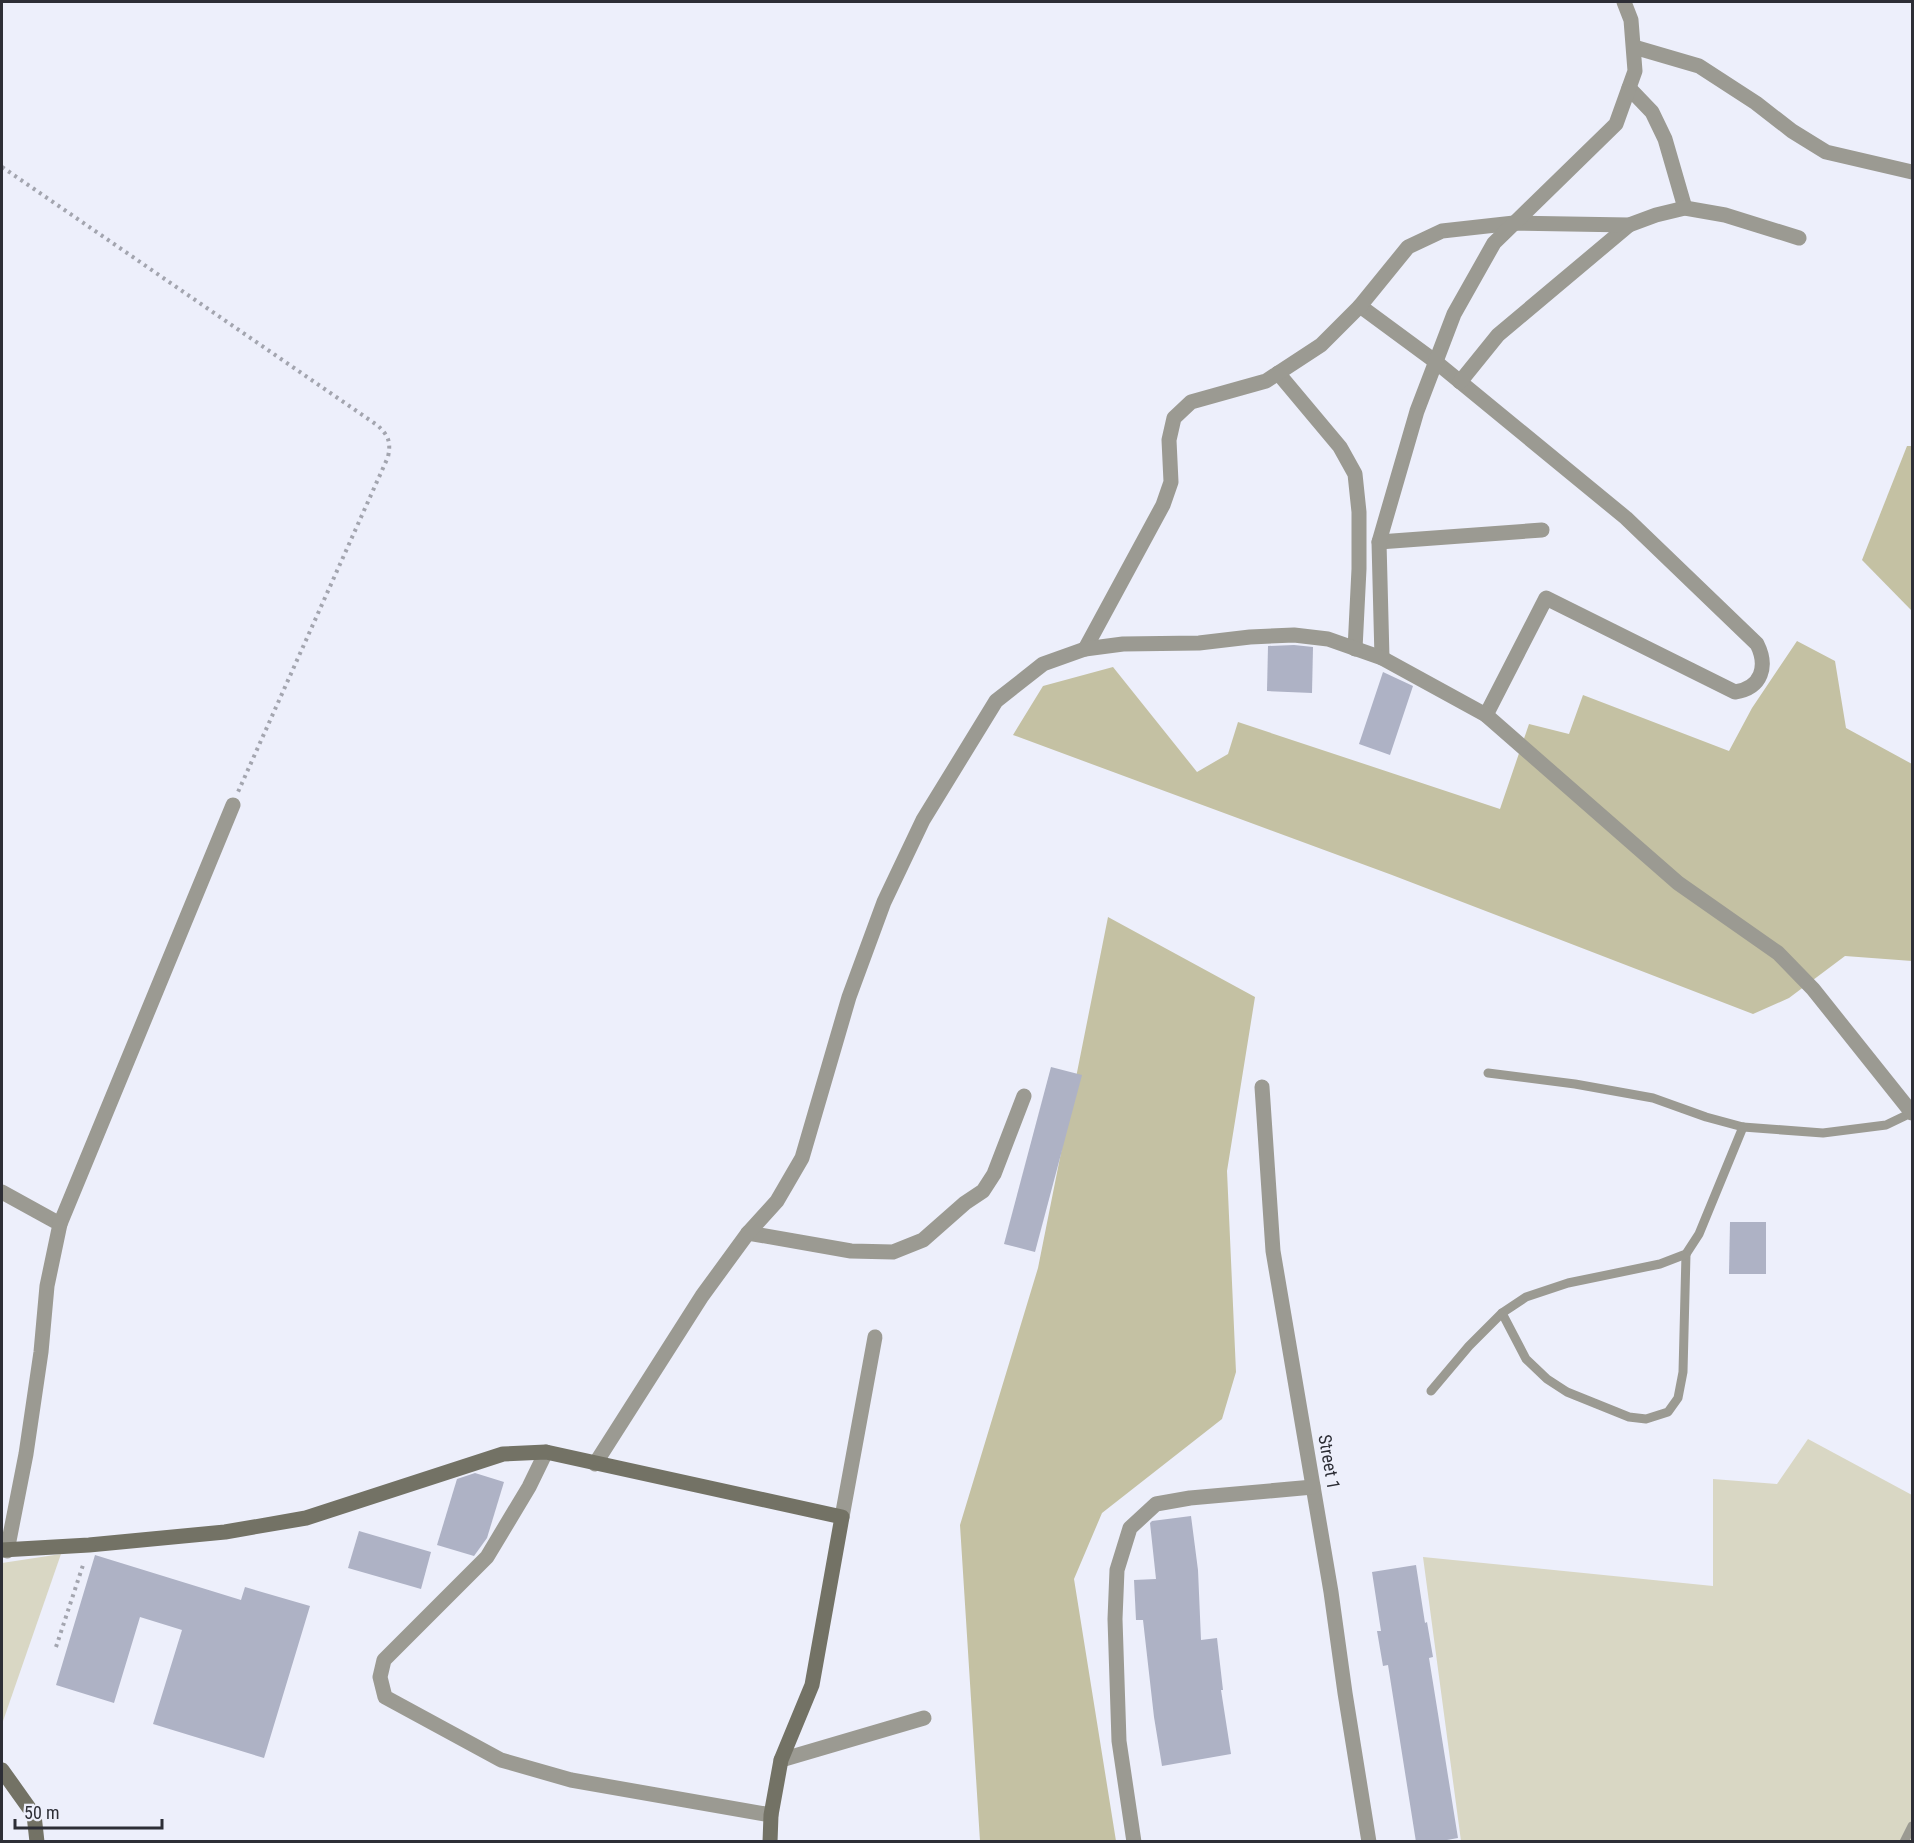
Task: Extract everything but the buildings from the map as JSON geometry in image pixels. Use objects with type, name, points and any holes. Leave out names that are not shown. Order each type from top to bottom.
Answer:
[{"type":"street","points":[[1382,658],[1379,542],[1417,411],[1454,314],[1494,243],[1616,124],[1635,70],[1631,20],[1624,2]]},
{"type":"street","points":[[1634,47],[1699,66],[1826,152],[1912,172]]},
{"type":"street","points":[[1629,88],[1652,112],[1665,139],[1685,208]]},
{"type":"street","points":[[1460,382],[1498,335],[1629,225],[1656,214],[1685,208],[1725,215],[1799,238]]},
{"type":"street","points":[[1085,649],[1163,506],[1171,482],[1169,440],[1174,418],[1191,402],[1266,381],[1321,345],[1360,306],[1408,247],[1442,231],[1514,223],[1629,225]]},
{"type":"street","points":[[1360,306],[1436,362],[1626,519],[1756,644],[1762,654],[1762,668],[1755,683],[1747,690],[1735,692],[1546,598],[1486,715]]},
{"type":"street","points":[[1278,373],[1340,447],[1354,474],[1359,512],[1355,649]]},
{"type":"street","points":[[1379,542],[1542,530]]},
{"type":"street","points":[[595,1464],[702,1296],[748,1233],[777,1202],[802,1158],[849,997],[884,902],[923,820],[996,701],[1043,664],[1085,649],[1123,644],[1199,643],[1294,635],[1328,639],[1382,658],[1486,715],[1678,883],[1778,953],[1814,989],[1912,1113]]},
{"type":"street","points":[[233,805],[60,1224],[47,1286],[41,1352],[26,1454],[4,1550],[89,1545],[225,1532],[306,1518],[502,1454],[546,1452],[842,1517]]},
{"type":"street","name":"Street 1","points":[[1262,1088],[1274,1251],[1369,1842]]},
{"type":"street","points":[[748,1233],[852,1251],[893,1252],[923,1240],[965,1203],[983,1191],[994,1174],[1024,1096]]},
{"type":"street","points":[[2,1192],[60,1224]]},
{"type":"street","points":[[770,1842],[771,1815],[782,1760],[813,1685],[875,1337]]},
{"type":"street","points":[[546,1452],[529,1487],[486,1557],[384,1660],[380,1677],[385,1697],[501,1760],[571,1780],[771,1815]]},
{"type":"street","points":[[1134,1842],[1119,1741],[1115,1619],[1117,1570],[1130,1528],[1156,1504],[1190,1498],[1313,1487]]},
{"type":"street","points":[[782,1760],[924,1718]]},
{"type":"street","points":[[2,1770],[34,1815],[37,1842]]},
{"type":"lane","points":[[1488,1072],[1653,1098],[1706,1117],[1743,1127],[1823,1133],[1886,1125],[1912,1113]]},
{"type":"lane","points":[[1502,1313],[1526,1359],[1546,1379],[1567,1392],[1629,1417],[1646,1419],[1668,1412],[1678,1398],[1683,1372],[1686,1254],[1699,1234],[1743,1127]]},
{"type":"lane","points":[[1431,1391],[1469,1346],[1502,1313],[1526,1297],[1568,1283],[1660,1264],[1686,1254]]},
{"type":"lane","points":[[1904,1842],[1912,1826]]},
{"type":"path","points":[[2,167],[377,425],[386,433],[390,442],[388,457],[233,805]]},
{"type":"path","points":[[56,1647],[89,1545]]},
{"type":"shaded area","points":[[1907,446],[1912,446],[1912,611],[1862,560]]},
{"type":"shaded area","points":[[1797,641],[1835,661],[1846,728],[1912,764],[1912,961],[1845,956],[1789,998],[1753,1014],[1392,875],[1013,735],[1043,686],[1113,667],[1197,772],[1228,754],[1238,722],[1500,809],[1529,724],[1569,734],[1583,695],[1729,751],[1752,708]]},
{"type":"shaded area","points":[[1108,917],[1255,997],[1227,1171],[1236,1372],[1222,1419],[1102,1513],[1074,1579],[1116,1841],[980,1841],[960,1525],[1038,1268]]},
{"type":"shaded area","points":[[1808,1439],[1912,1495],[1912,1841],[1461,1841],[1423,1557],[1713,1586],[1713,1479],[1777,1484]]},
{"type":"shaded area","points":[[61,1554],[2,1724],[2,1563]]}]
